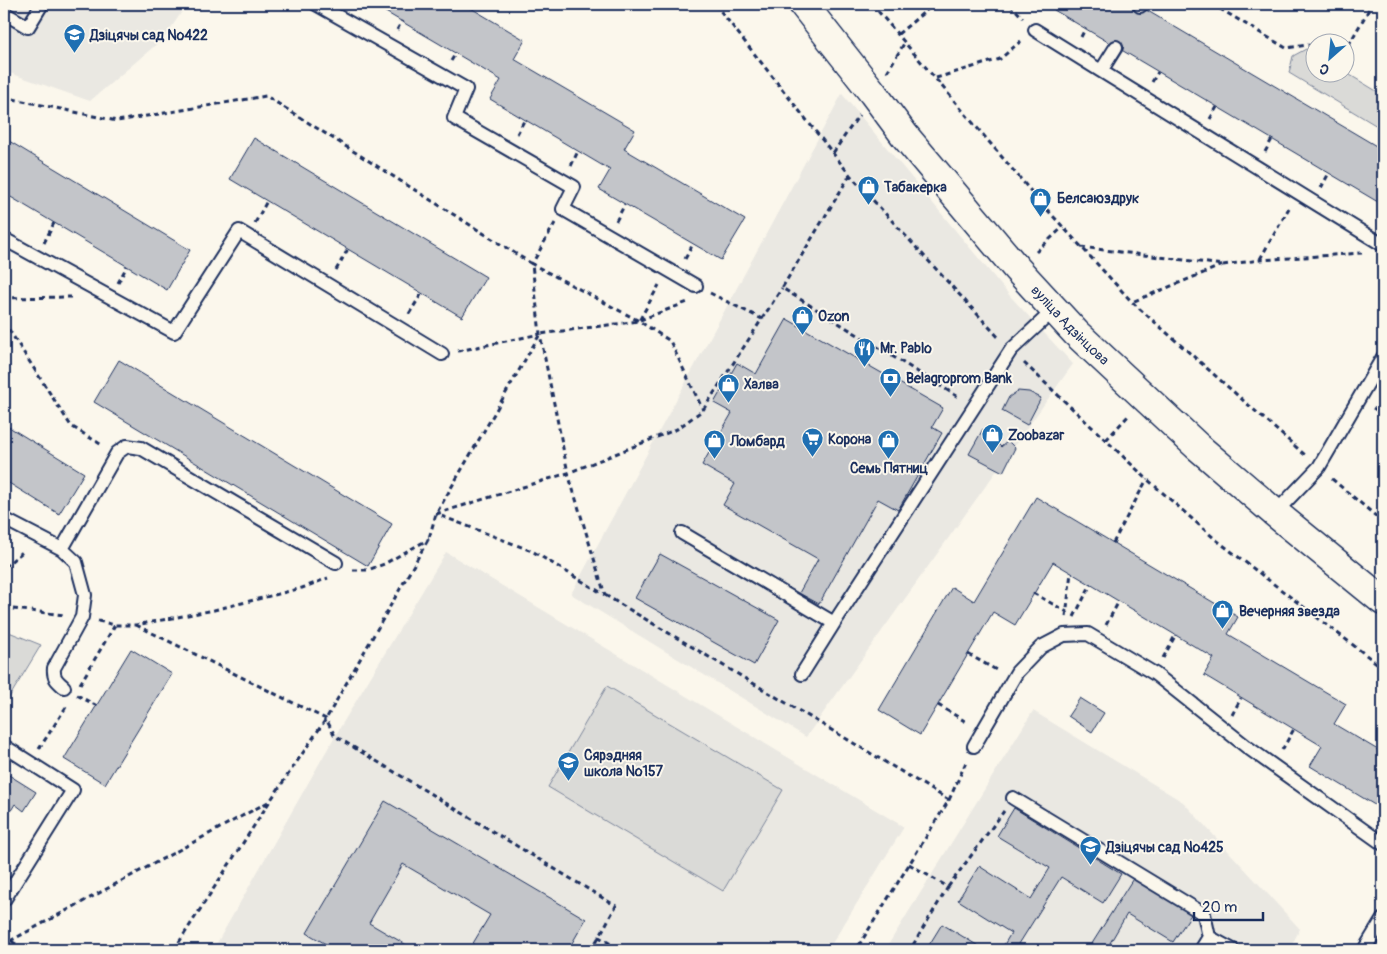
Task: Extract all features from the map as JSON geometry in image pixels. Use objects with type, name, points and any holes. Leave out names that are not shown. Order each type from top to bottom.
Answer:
[{"type":"main road","name":"вуліца Адзінцова","points":[[802,4],[905,136],[1054,310],[1144,398],[1275,513],[1383,601]]},
{"type":"lane","points":[[4,13],[28,27],[42,4]]},
{"type":"lane","points":[[316,4],[466,89],[454,118],[574,187],[563,210],[667,270],[699,292]]},
{"type":"lane","points":[[1035,30],[1383,244]]},
{"type":"lane","points":[[1101,71],[1116,47]]},
{"type":"lane","points":[[4,239],[174,332],[239,231],[442,354]]},
{"type":"lane","points":[[802,674],[1011,350],[1054,310]]},
{"type":"lane","points":[[1275,513],[1319,467],[1383,356]]},
{"type":"lane","points":[[62,549],[117,453],[127,446],[141,448],[335,569]]},
{"type":"lane","points":[[4,519],[62,549],[76,562],[85,595],[82,617],[54,668],[53,675],[56,680],[69,690]]},
{"type":"lane","points":[[682,533],[834,622]]},
{"type":"lane","points":[[974,746],[1017,672],[1041,648],[1064,635],[1088,634],[1154,674],[1274,766],[1383,844]]},
{"type":"lane","points":[[4,746],[73,790],[4,900]]},
{"type":"lane","points":[[1013,798],[1204,914],[1209,937],[1201,950]]},
{"type":"lane","points":[[1364,950],[1383,919]]},
{"type":"lane","points":[[1209,937],[1233,950]]},
{"type":"path","points":[[715,4],[850,175],[1011,350],[1147,479],[1215,539],[1383,668]]},
{"type":"path","points":[[872,4],[1063,227],[1132,302],[1383,522]]},
{"type":"path","points":[[898,34],[934,4]]},
{"type":"path","points":[[1212,4],[1286,48],[1304,46]]},
{"type":"path","points":[[1354,36],[1372,4]]},
{"type":"path","points":[[936,78],[1000,59]]},
{"type":"path","points":[[4,97],[117,121],[266,96],[532,264],[639,320],[670,340],[703,410]]},
{"type":"path","points":[[833,154],[853,125]]},
{"type":"path","points":[[436,514],[568,473],[677,429],[703,410],[782,288],[850,175]]},
{"type":"path","points":[[1260,260],[1298,193]]},
{"type":"path","points":[[563,210],[532,264],[540,334],[568,473],[604,595]]},
{"type":"path","points":[[1017,269],[1063,227]]},
{"type":"path","points":[[1081,247],[1223,265]]},
{"type":"path","points":[[327,285],[348,249]]},
{"type":"path","points":[[1132,302],[1223,265],[1260,260],[1364,253]]},
{"type":"path","points":[[639,320],[667,270]]},
{"type":"path","points":[[782,288],[974,406]]},
{"type":"path","points":[[699,292],[711,294],[762,319]]},
{"type":"path","points":[[699,292],[711,294]]},
{"type":"path","points":[[400,329],[422,293]]},
{"type":"path","points":[[4,298],[108,296]]},
{"type":"path","points":[[442,354],[540,334],[639,320],[693,300]]},
{"type":"path","points":[[4,322],[71,426],[103,444],[99,452]]},
{"type":"path","points":[[174,950],[270,801],[326,719],[429,538],[436,514],[540,334]]},
{"type":"path","points":[[1106,440],[1144,398]]},
{"type":"path","points":[[1113,543],[1147,479]]},
{"type":"path","points":[[436,514],[532,551],[949,800]]},
{"type":"path","points":[[4,567],[40,538]]},
{"type":"path","points":[[352,570],[368,570],[384,564],[429,538]]},
{"type":"path","points":[[4,608],[82,617],[115,625],[136,625],[222,608],[302,588],[335,569]]},
{"type":"path","points":[[1064,635],[1071,572]]},
{"type":"path","points":[[1064,635],[1091,584]]},
{"type":"path","points":[[1034,594],[1067,612]]},
{"type":"path","points":[[1098,640],[1119,601]]},
{"type":"path","points":[[136,625],[326,719],[335,736],[616,906],[591,950]]},
{"type":"path","points":[[1154,674],[1176,634]]},
{"type":"path","points":[[968,654],[1012,680]]},
{"type":"path","points":[[69,690],[96,706]]},
{"type":"path","points":[[938,705],[982,731]]},
{"type":"path","points":[[1274,766],[1294,728]]},
{"type":"path","points":[[856,950],[949,800],[974,746]]},
{"type":"path","points":[[910,950],[948,887],[1013,798]]},
{"type":"path","points":[[10,941],[270,801]]},
{"type":"path","points":[[909,864],[948,887]]},
{"type":"path","points":[[4,937],[26,950]]},
{"type":"path","points":[[599,937],[621,950]]},
{"type":"shaded area","name":"Дзіцячы сад №422","points":[[4,4],[187,4],[165,37],[90,101],[4,71]]},
{"type":"shaded area","points":[[1304,50],[1304,82],[1354,82],[1354,77],[1383,95],[1383,116],[1377,126],[1289,73],[1293,56]]},
{"type":"shaded area","points":[[842,94],[1010,296],[1073,364],[806,737],[571,594]]},
{"type":"shaded area","name":"Сярэдняя школа №157","points":[[446,552],[904,827],[828,950],[213,950],[335,736]]},
{"type":"shaded area","points":[[4,630],[41,645],[4,706]]},
{"type":"shaded area","points":[[607,686],[783,790],[723,891],[548,787]]},
{"type":"shaded area","name":"Дзіцячы сад №425","points":[[1033,711],[1183,802],[1300,929],[1289,950],[885,950]]},
{"type":"building","points":[[372,4],[464,4],[525,40],[514,59],[635,130],[624,149],[745,220],[721,260],[599,189],[610,170],[490,99],[501,80]]},
{"type":"building","points":[[1058,4],[1136,4],[1383,150],[1383,205],[1054,10]]},
{"type":"building","points":[[4,138],[190,250],[167,290],[4,193]]},
{"type":"building","points":[[254,138],[486,277],[462,317],[230,179]]},
{"type":"building","points":[[787,319],[943,408],[932,427],[942,433],[898,510],[878,499],[819,604],[799,593],[818,559],[723,505],[735,484],[702,465],[732,413],[714,403],[737,363],[756,374]]},
{"type":"building","points":[[119,360],[392,524],[368,566],[94,402]]},
{"type":"building","points":[[1018,391],[1029,392],[1041,398],[1027,425],[1002,411],[1009,397]]},
{"type":"building","points":[[4,424],[84,473],[59,514],[4,480]]},
{"type":"building","points":[[983,429],[1001,447],[1008,441],[1015,448],[1003,472],[969,454]]},
{"type":"building","points":[[1036,497],[1238,617],[1228,634],[1346,704],[1334,724],[1383,753],[1383,810],[1310,766],[1322,746],[1204,675],[1214,658],[1053,562],[1015,625],[993,612],[920,735],[879,710],[952,587],[974,601]]},
{"type":"building","points":[[660,554],[779,620],[754,665],[635,598]]},
{"type":"building","points":[[131,649],[172,674],[105,784],[64,759]]},
{"type":"building","points":[[1080,698],[1104,713],[1092,732],[1068,716]]},
{"type":"building","points":[[4,772],[36,792],[24,811],[15,804],[4,822]]},
{"type":"building","points":[[385,801],[586,919],[568,950],[469,950],[490,915],[403,864],[369,923],[415,950],[336,950],[307,933]]},
{"type":"building","points":[[1014,808],[1121,874],[1103,903],[1061,877],[1019,944],[1029,950],[1001,950],[1011,933],[958,900],[979,866],[1031,899],[1050,868],[997,836]]},
{"type":"building","points":[[1134,877],[1192,913],[1173,942],[1127,914],[1110,943],[1122,950],[1088,950]]},
{"type":"building","points":[[942,924],[985,950],[926,950]]},
{"type":"place","name":"Дзіцячы сад №422","points":[[74,54]]},
{"type":"place","name":"Табакерка","points":[[868,206]]},
{"type":"place","name":"Белсаюздрук","points":[[1041,217]]},
{"type":"place","name":"Ozon","points":[[802,335]]},
{"type":"place","name":"Mr. Pablo","points":[[864,367]]},
{"type":"place","name":"Belagroprom Bank","points":[[890,397]]},
{"type":"place","name":"Халва","points":[[728,403]]},
{"type":"place","name":"Zoobazar","points":[[992,454]]},
{"type":"place","name":"Корона","points":[[812,458]]},
{"type":"place","name":"Семь Пятниц","points":[[889,459]]},
{"type":"place","name":"Ломбард","points":[[714,460]]},
{"type":"place","name":"Вечерняя звезда","points":[[1223,630]]},
{"type":"place","name":"Сярэдняя школа №157","points":[[568,782]]},
{"type":"place","name":"Дзіцячы сад №425","points":[[1090,866]]}]
